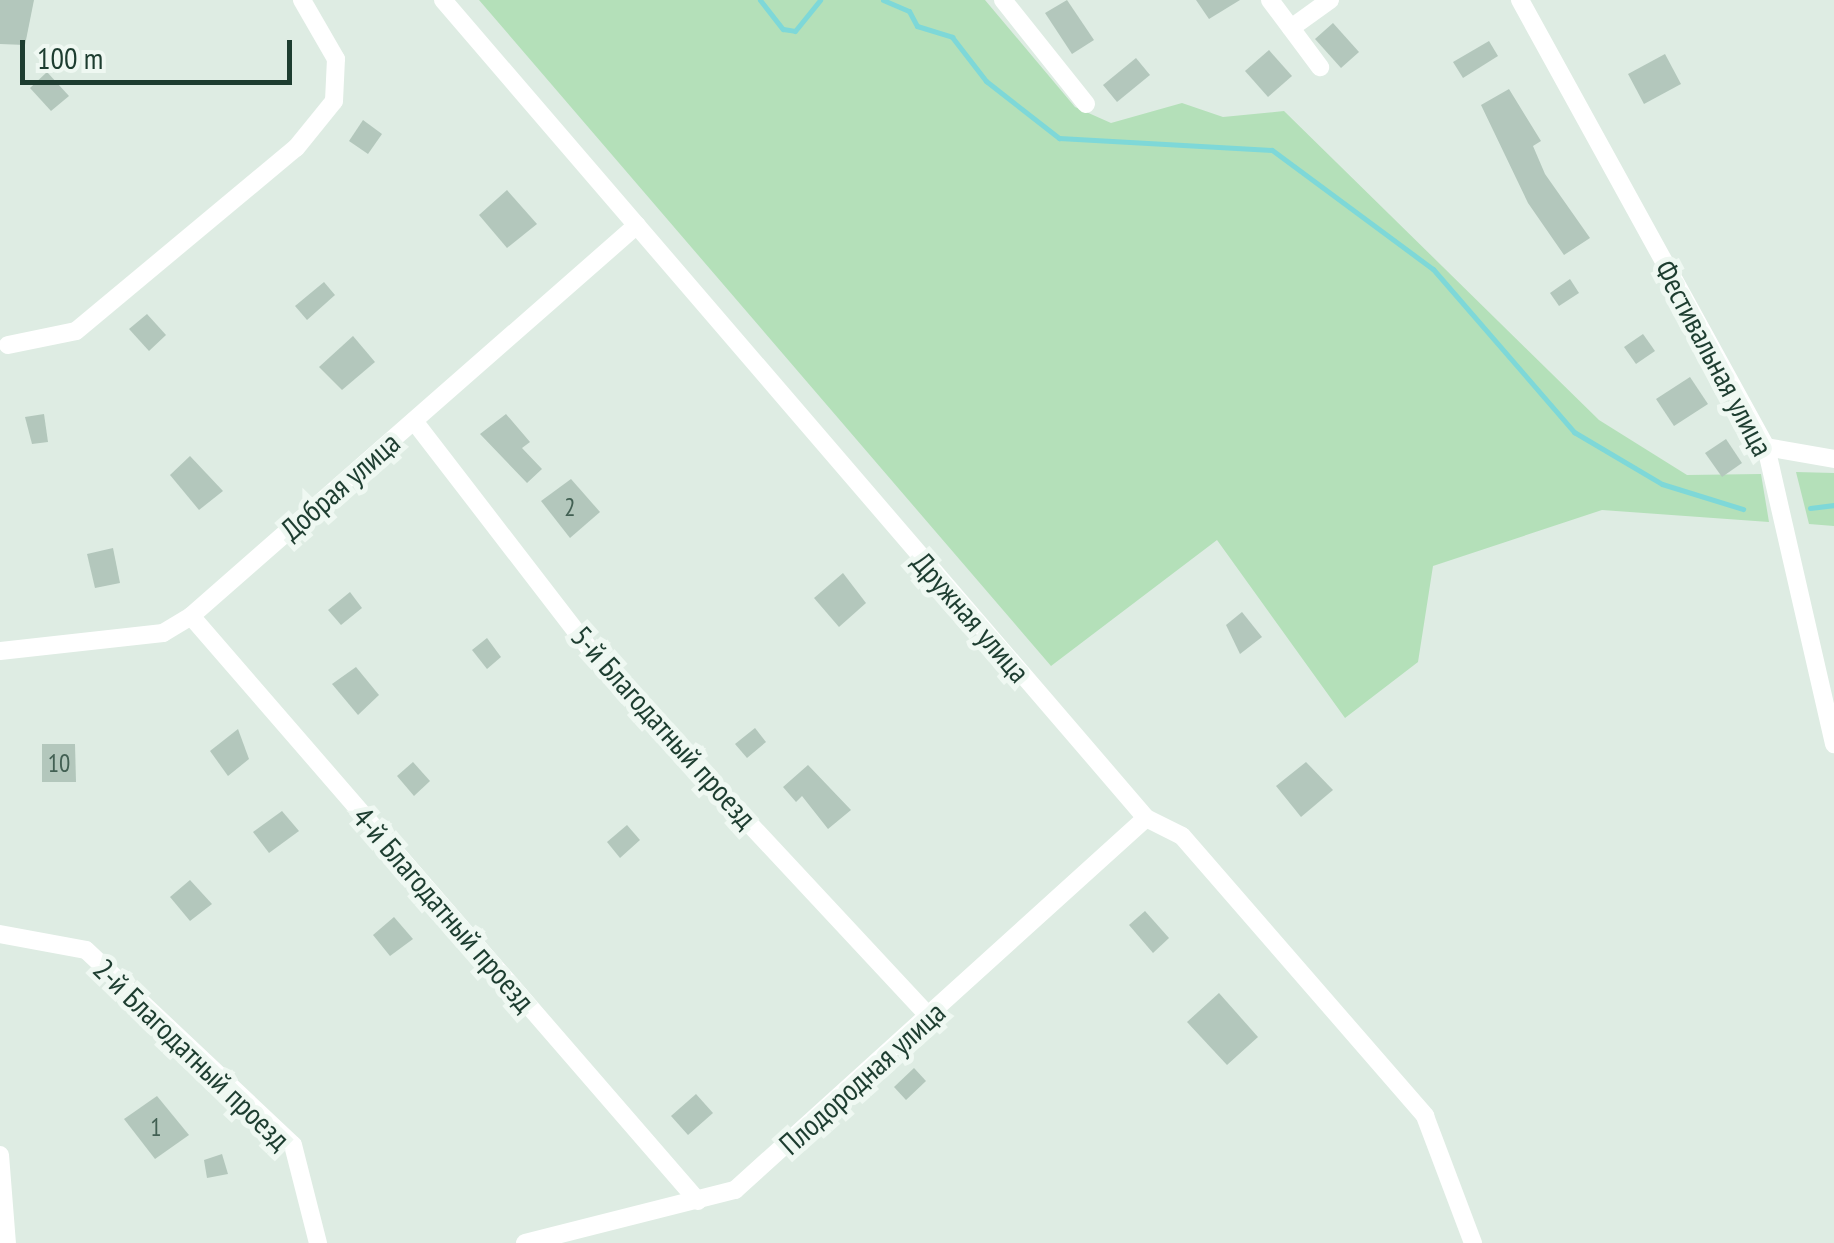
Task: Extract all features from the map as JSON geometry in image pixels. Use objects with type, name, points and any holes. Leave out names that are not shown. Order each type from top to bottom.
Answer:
[{"type":"street","points":[[3,340],[76,330],[296,148],[334,101],[336,59],[302,0]]},
{"type":"street","name":"Дружная улица","points":[[442,0],[1146,818],[1182,836],[1425,1116],[1473,1243]]},
{"type":"street","points":[[1003,0],[1086,104]]},
{"type":"street","points":[[1270,0],[1320,67]]},
{"type":"street","points":[[1291,28],[1330,0]]},
{"type":"street","name":"Фестивальная улица","points":[[1520,0],[1766,447],[1834,744]]},
{"type":"street","name":"Добрая улица","points":[[0,651],[162,633],[191,616],[636,225]]},
{"type":"street","name":"5-й Благодатный проезд","points":[[414,422],[606,670],[930,1018]]},
{"type":"street","points":[[1766,447],[1834,459]]},
{"type":"street","name":"4-й Благодатный проезд","points":[[191,616],[698,1202]]},
{"type":"street","name":"Плодородная улица","points":[[525,1243],[554,1240],[735,1190],[930,1018],[1146,818]]},
{"type":"street","name":"2-й Благодатный проезд","points":[[0,934],[86,950],[292,1145],[318,1243]]},
{"type":"street","points":[[0,1155],[7,1243]]},
{"type":"green space","points":[[479,0],[985,0],[1075,107],[1111,123],[1182,103],[1223,117],[1284,111],[1599,420],[1687,475],[1761,474],[1769,522],[1602,510],[1433,566],[1418,662],[1345,718],[1217,540],[1051,666]]},
{"type":"green space","points":[[1796,472],[1834,473],[1834,526],[1809,524]]},
{"type":"building","points":[[0,0],[34,0],[25,45],[0,44]]},
{"type":"building","points":[[1067,0],[1094,40],[1072,54],[1045,13]]},
{"type":"building","points":[[1196,0],[1240,0],[1209,19]]},
{"type":"building","points":[[1333,23],[1359,52],[1341,68],[1315,39]]},
{"type":"building","points":[[1489,41],[1498,56],[1463,78],[1453,62]]},
{"type":"building","points":[[1269,50],[1292,76],[1268,97],[1245,71]]},
{"type":"building","points":[[1665,54],[1681,84],[1644,104],[1628,74]]},
{"type":"building","points":[[1136,58],[1150,75],[1117,102],[1103,85]]},
{"type":"building","points":[[47,72],[69,96],[51,111],[30,88]]},
{"type":"building","points":[[1509,89],[1541,141],[1533,146],[1545,174],[1590,238],[1564,255],[1528,203],[1481,105]]},
{"type":"building","points":[[363,120],[382,134],[368,154],[349,141]]},
{"type":"building","points":[[507,190],[537,224],[507,248],[479,215]]},
{"type":"building","points":[[1570,279],[1579,293],[1559,306],[1550,293]]},
{"type":"building","points":[[324,282],[335,295],[307,320],[295,306]]},
{"type":"building","points":[[147,314],[166,335],[149,351],[129,329]]},
{"type":"building","points":[[1643,334],[1655,351],[1636,364],[1624,347]]},
{"type":"building","points":[[353,336],[375,362],[342,390],[319,367]]},
{"type":"building","points":[[1690,377],[1708,404],[1674,426],[1656,399]]},
{"type":"building","points":[[44,414],[48,442],[32,444],[25,417]]},
{"type":"building","points":[[506,414],[530,442],[522,448],[542,469],[527,483],[480,434]]},
{"type":"building","points":[[1726,439],[1742,463],[1722,477],[1705,453]]},
{"type":"building","points":[[190,456],[223,491],[199,510],[170,475]]},
{"type":"building","points":[[571,479],[600,512],[570,538],[541,501]]},
{"type":"building","points":[[113,548],[120,583],[95,588],[87,554]]},
{"type":"building","points":[[843,573],[866,603],[839,627],[814,598]]},
{"type":"building","points":[[350,592],[362,608],[341,625],[328,610]]},
{"type":"building","points":[[1242,612],[1262,637],[1240,654],[1226,625]]},
{"type":"building","points":[[487,638],[501,657],[487,669],[472,650]]},
{"type":"building","points":[[356,667],[379,695],[358,715],[332,684]]},
{"type":"building","points":[[755,728],[766,742],[747,758],[735,744]]},
{"type":"building","points":[[238,729],[249,759],[228,776],[210,751]]},
{"type":"building","points":[[42,744],[75,744],[76,782],[42,782]]},
{"type":"building","points":[[413,762],[430,781],[414,796],[397,776]]},
{"type":"building","points":[[1306,762],[1333,790],[1301,817],[1276,786]]},
{"type":"building","points":[[808,765],[851,810],[828,829],[802,796],[796,802],[783,787]]},
{"type":"building","points":[[282,811],[299,831],[269,853],[253,832]]},
{"type":"building","points":[[627,825],[640,840],[620,858],[607,842]]},
{"type":"building","points":[[190,880],[212,904],[190,921],[170,897]]},
{"type":"building","points":[[1145,911],[1169,938],[1153,953],[1129,925]]},
{"type":"building","points":[[394,917],[413,939],[390,956],[373,935]]},
{"type":"building","points":[[1219,993],[1258,1037],[1227,1065],[1187,1022]]},
{"type":"building","points":[[914,1068],[926,1081],[906,1100],[894,1087]]},
{"type":"building","points":[[696,1094],[713,1113],[688,1135],[671,1116]]},
{"type":"building","points":[[157,1096],[189,1135],[155,1159],[124,1119]]},
{"type":"building","points":[[222,1154],[228,1174],[207,1178],[204,1160]]},
{"type":"waterway","points":[[760,0],[783,29],[795,31],[820,0]]},
{"type":"waterway","points":[[883,0],[909,11],[917,26],[952,37],[986,81],[1059,138],[1272,150],[1433,269],[1574,432],[1662,484],[1743,509]]},
{"type":"waterway","points":[[1810,508],[1834,505]]}]
